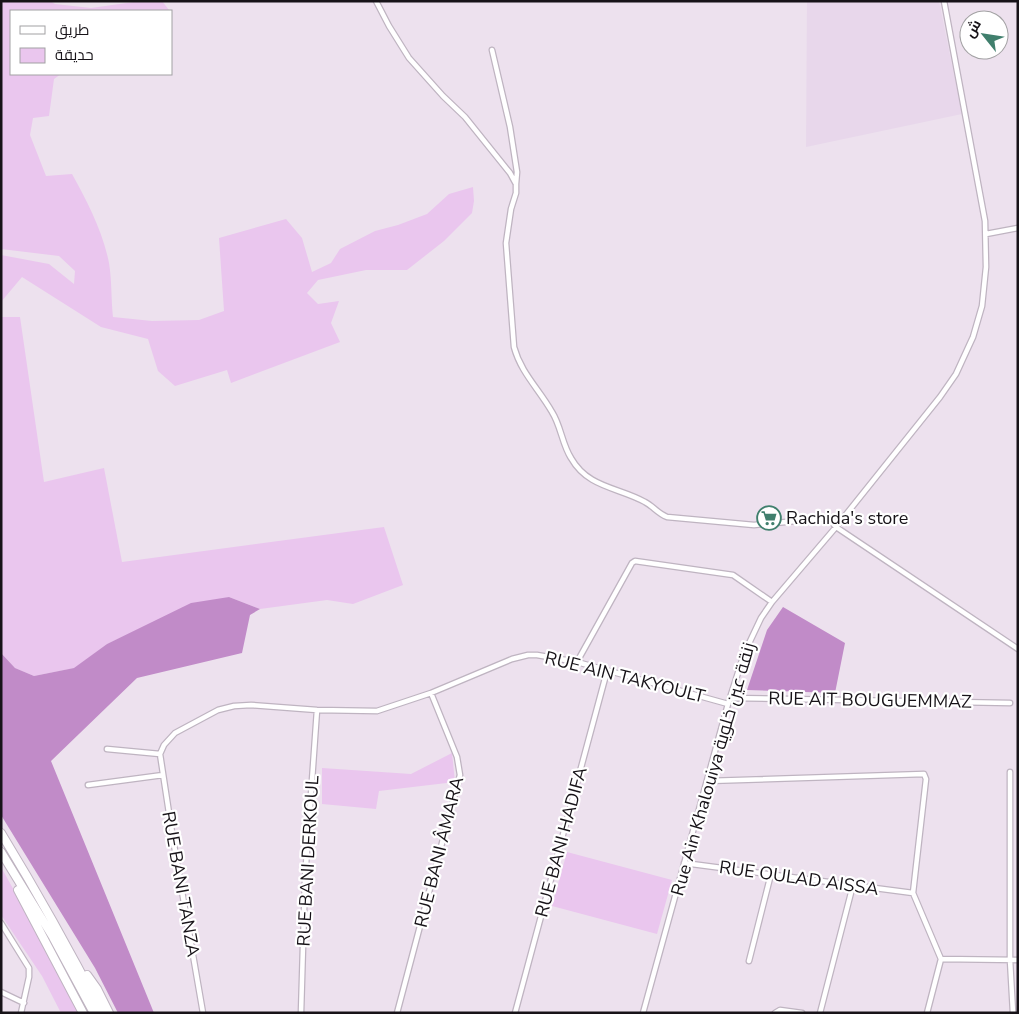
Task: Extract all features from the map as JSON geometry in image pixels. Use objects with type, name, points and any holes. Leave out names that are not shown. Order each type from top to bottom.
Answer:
[{"type":"highway","points":[[1,833],[41,898],[102,1013]]},
{"type":"highway","points":[[1,852],[53,938],[94,1013]]},
{"type":"highway","points":[[1,857],[83,1013]]},
{"type":"highway","points":[[78,965],[97,989],[109,1013]]},
{"type":"street","points":[[376,1],[389,26],[410,58],[443,96],[466,117],[510,173],[516,184]]},
{"type":"street","name":"Rue Ain Khalouiya زنقة عين خلوية","points":[[643,1013],[728,704],[744,654],[753,633],[772,602],[836,527],[940,397],[956,374],[973,337],[982,306],[986,267],[986,221],[944,1]]},
{"type":"street","points":[[492,50],[510,127],[517,168],[516,193],[511,209],[506,243],[514,346],[519,363],[531,383],[552,410],[567,452],[576,466],[599,484],[646,502],[658,513],[667,517],[754,525],[784,524],[828,518],[836,527],[1018,649]]},
{"type":"street","points":[[986,234],[1018,228]]},
{"type":"street","points":[[577,662],[632,563],[635,561],[734,574],[772,602]]},
{"type":"street","name":"RUE AIN TAKYOULT","points":[[160,754],[164,745],[175,733],[218,710],[234,706],[251,705],[317,710],[377,711],[431,693],[512,659],[528,655],[577,662],[728,704]]},
{"type":"street","name":"RUE BANI HADIFA","points":[[515,1013],[607,670]]},
{"type":"street","name":"RUE BANI ÂMARA","points":[[397,1013],[460,775],[457,757],[431,693]]},
{"type":"street","name":"RUE AIT BOUGUEMMAZ","points":[[730,698],[1010,703]]},
{"type":"street","name":"RUE BANI DERKOUL","points":[[301,1013],[305,879],[317,710]]},
{"type":"street","points":[[107,749],[160,754]]},
{"type":"street","name":"RUE BANI TANZA","points":[[160,754],[203,1013]]},
{"type":"street","points":[[1010,772],[1010,960],[1014,1013]]},
{"type":"street","points":[[707,781],[924,774],[926,778],[913,893],[940,959],[927,1013]]},
{"type":"street","points":[[88,785],[163,775]]},
{"type":"street","name":"RUE OULAD AISSA","points":[[684,863],[913,893]]},
{"type":"street","points":[[749,961],[771,874]]},
{"type":"street","points":[[820,1013],[853,885]]},
{"type":"street","points":[[1,923],[29,968],[22,1013]]},
{"type":"street","points":[[940,959],[1018,960]]},
{"type":"street","points":[[1,992],[24,1003]]},
{"type":"street","points":[[776,1012],[780,1010],[802,1013]]},
{"type":"shaded area","points":[[807,1],[939,1],[962,114],[806,147]]},
{"type":"shaded area","points":[[229,597],[260,609],[250,615],[242,653],[137,678],[51,761],[154,1013],[118,1013],[95,968],[1,815],[1,653],[15,668],[34,676],[74,668],[107,644],[191,603]]},
{"type":"shaded area","points":[[783,607],[845,643],[835,693],[747,690],[767,630]]},
{"type":"green space","points":[[1,1],[50,1],[55,4],[91,8],[141,1],[162,1],[169,10],[10,10],[10,75],[60,75],[54,79],[49,116],[33,118],[30,135],[46,176],[72,174],[94,217],[109,263],[113,317],[152,321],[199,320],[224,311],[219,238],[286,219],[302,238],[312,272],[331,263],[340,249],[375,231],[427,214],[449,194],[473,187],[474,201],[472,213],[444,241],[407,270],[366,270],[318,280],[307,293],[318,304],[339,301],[331,323],[340,342],[231,383],[227,370],[175,386],[158,371],[148,339],[101,327],[22,277],[1,302],[1,255],[49,264],[74,284],[75,271],[59,256],[1,249]]},
{"type":"green space","points":[[1,317],[20,317],[44,482],[104,468],[122,562],[384,527],[403,585],[353,604],[327,600],[260,609],[229,597],[148,625],[107,644],[75,668],[34,676],[15,668],[1,653]]},
{"type":"green space","points":[[452,753],[455,782],[379,791],[376,809],[322,804],[322,768],[411,774]]},
{"type":"green space","points":[[567,852],[672,880],[657,934],[552,906]]},
{"type":"green space","points":[[1,867],[56,966],[78,1013],[61,1013],[42,976],[1,915]]},
{"type":"place","name":"Rachida's store","points":[[769,518]]}]
